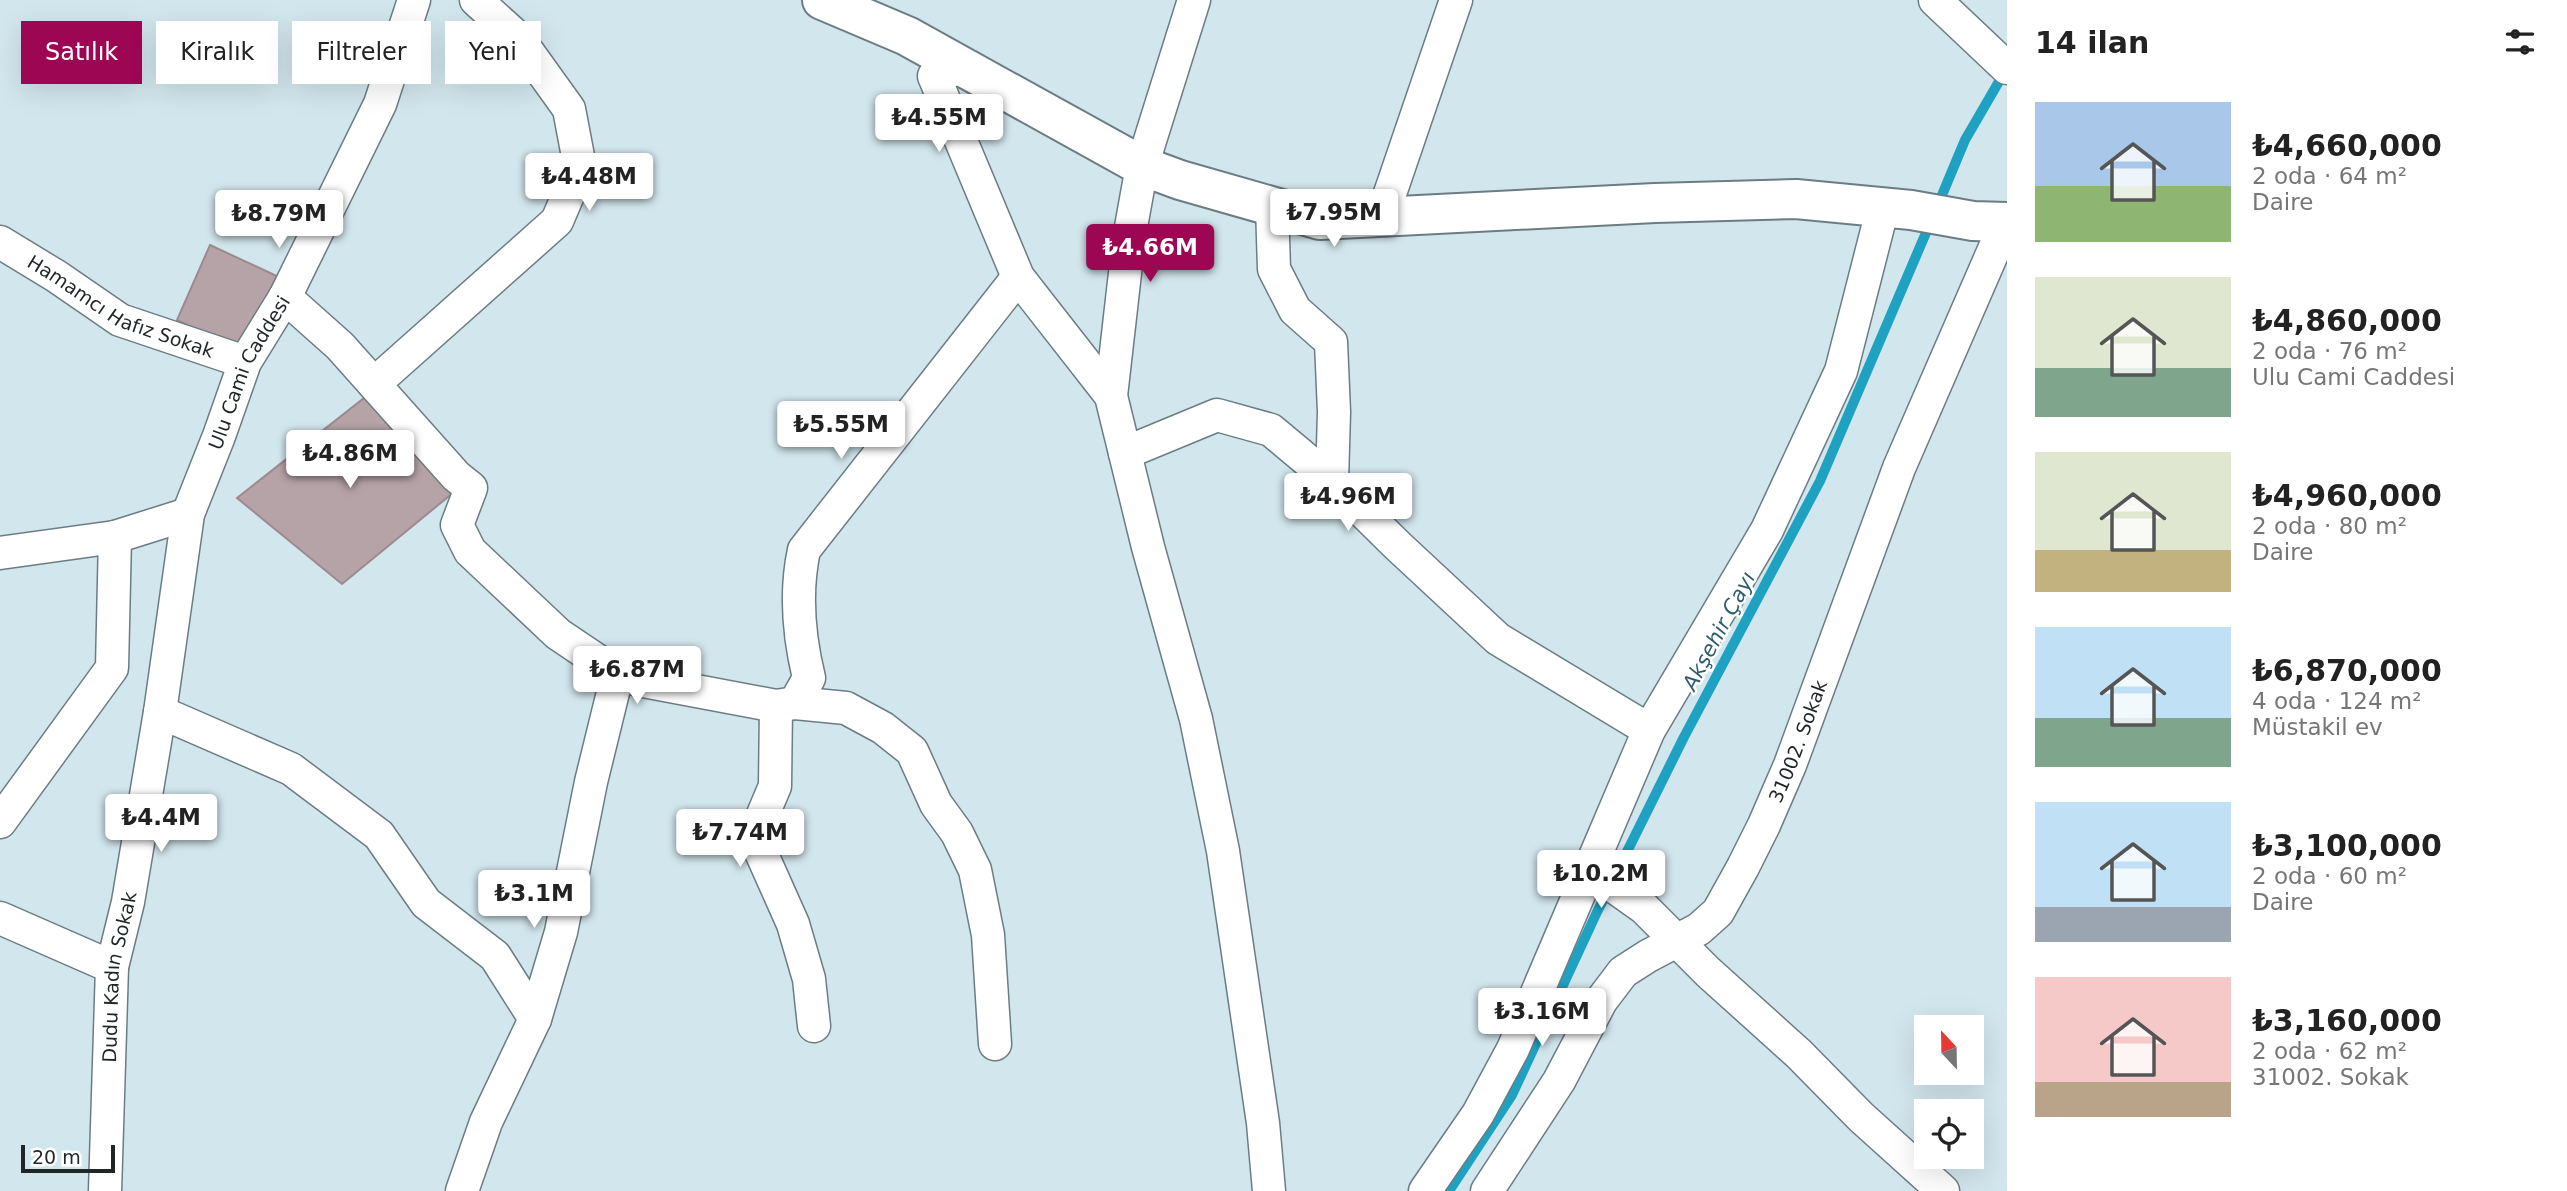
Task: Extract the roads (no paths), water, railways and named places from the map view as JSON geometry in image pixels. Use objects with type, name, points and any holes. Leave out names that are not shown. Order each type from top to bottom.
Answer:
[{"type":"street","name":"Ulu Cami Caddesi","points":[[188,514],[245,362],[285,298],[380,104],[414,0]]},
{"type":"street","points":[[374,384],[558,221],[580,167],[569,109],[519,38],[476,0]]},
{"type":"street","points":[[822,0],[871,13],[960,68],[1142,166],[1180,180],[1320,220],[1655,203],[1796,199],[1897,208],[1995,221]]},
{"type":"street","points":[[1194,0],[1142,166],[1129,238],[1111,396],[1148,547],[1196,719],[1223,851],[1262,1110],[1269,1191]]},
{"type":"street","points":[[1382,217],[1456,0]]},
{"type":"street","points":[[1935,0],[2007,68]]},
{"type":"street","points":[[960,68],[934,76],[1018,277],[1111,396]]},
{"type":"street","points":[[1272,206],[1274,269],[1295,310],[1331,342],[1334,412],[1332,481]]},
{"type":"street","points":[[1425,1191],[1478,1114],[1513,1049],[1649,730],[1767,530],[1841,371],[1897,208]]},
{"type":"street","name":"31002. Sokak","points":[[1487,1191],[1559,1081],[1601,1001],[1623,972],[1699,929],[1718,912],[1764,825],[1790,765],[1899,468],[1995,221]]},
{"type":"street","name":"Hamamcı Hafız Sokak","points":[[0,242],[120,320],[245,362]]},
{"type":"street","points":[[814,1026],[809,979],[793,924],[760,850],[756,831],[775,786],[785,705],[809,678],[802,649],[799,600],[804,550],[1018,277]]},
{"type":"street","points":[[285,298],[340,346],[456,476],[471,488],[457,525],[470,551],[558,634],[607,667],[638,680],[785,705],[846,708],[883,727],[912,751],[936,804],[957,833],[975,870],[988,935],[995,1044]]},
{"type":"street","points":[[1125,453],[1217,415],[1271,430],[1332,481],[1499,639],[1649,730]]},
{"type":"street","points":[[0,553],[115,537],[188,514]]},
{"type":"street","name":"Dudu Kadın Sokak","points":[[105,1191],[113,967],[128,902],[160,712],[188,514]]},
{"type":"street","points":[[0,822],[113,668],[115,537]]},
{"type":"street","points":[[462,1191],[486,1122],[535,1019],[561,932],[591,782],[618,672]]},
{"type":"street","points":[[160,712],[291,769],[379,835],[426,903],[495,956],[535,1019]]},
{"type":"street","points":[[1589,869],[1644,908],[1708,972],[1799,1054],[1861,1117],[1943,1191]]},
{"type":"street","points":[[0,918],[113,967]]},
{"type":"waterway","name":"Akşehir Çayı","points":[[1937,207],[1965,140],[2001,78]]},
{"type":"waterway","name":"Akşehir Çayı","points":[[1449,1191],[1512,1095],[1597,912],[1684,737],[1820,481],[1931,221]]}]
